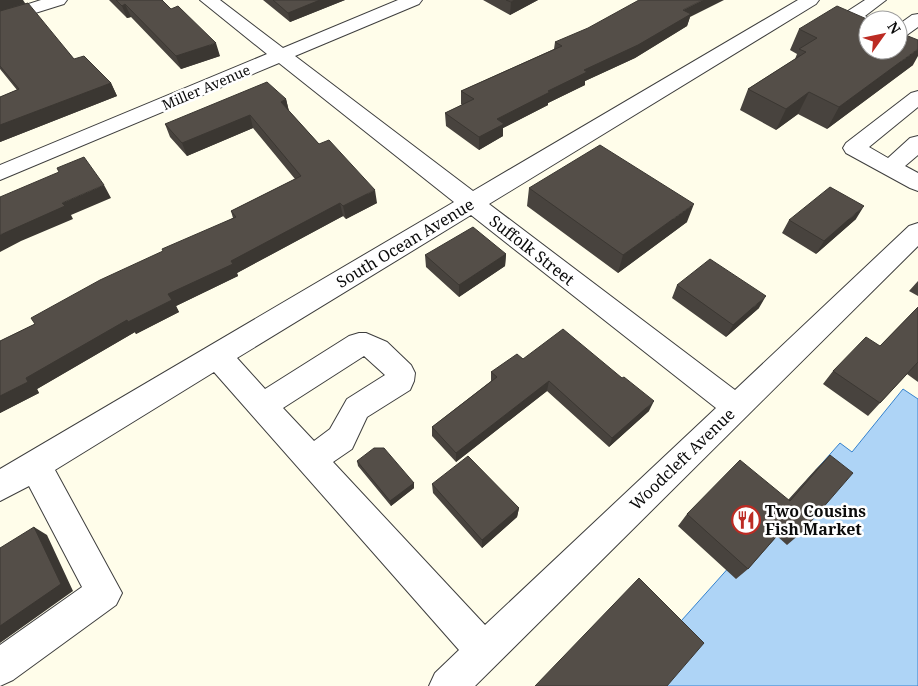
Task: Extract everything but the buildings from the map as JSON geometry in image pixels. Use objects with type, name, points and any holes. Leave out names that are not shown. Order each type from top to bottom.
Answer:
[{"type":"street","points":[[0,19],[58,0]]},
{"type":"street","name":"Suffolk Street","points":[[209,0],[736,407]]},
{"type":"street","name":"Miller Avenue","points":[[0,174],[413,0]]},
{"type":"street","name":"South Ocean Avenue","points":[[0,486],[810,0]]},
{"type":"street","points":[[862,10],[877,0]]},
{"type":"street","points":[[918,97],[854,148],[918,183]]},
{"type":"street","points":[[890,168],[918,143]]},
{"type":"street","name":"Woodcleft Avenue","points":[[448,686],[918,232]]},
{"type":"street","points":[[266,410],[268,402],[359,344],[376,347],[401,373],[400,381],[357,408],[341,439],[311,460]]},
{"type":"street","points":[[217,356],[484,651]]},
{"type":"street","points":[[0,667],[104,593],[35,466]]},
{"type":"water","points":[[903,389],[918,399],[918,686],[623,686],[840,443],[852,452]]},
{"type":"place","name":"Two Cousins Fish Market","points":[[746,520]]}]
